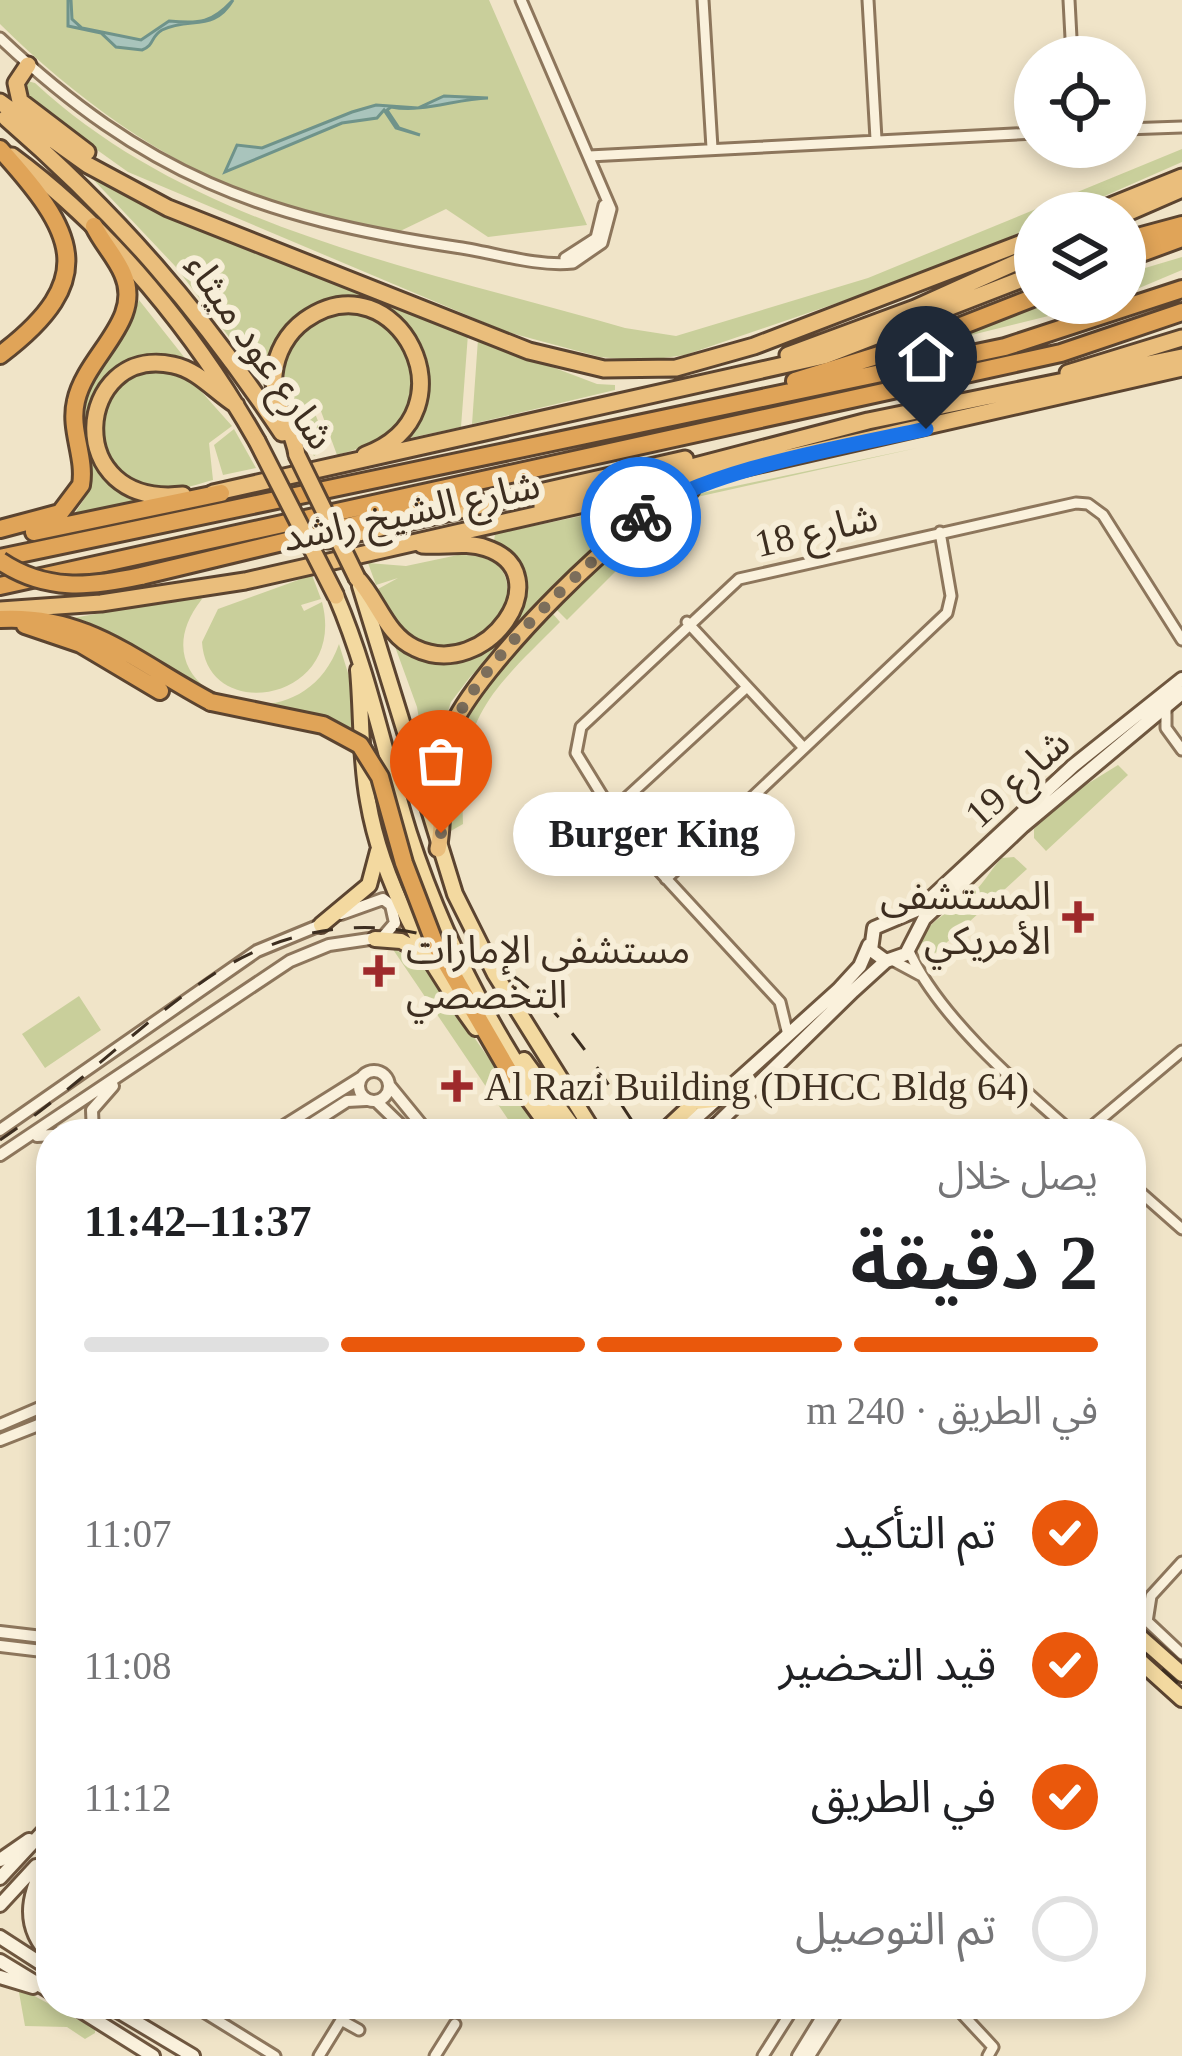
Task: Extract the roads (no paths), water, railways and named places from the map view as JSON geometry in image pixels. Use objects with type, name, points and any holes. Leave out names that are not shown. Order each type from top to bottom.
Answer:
[{"type":"highway","points":[[28,65],[16,83],[23,105],[133,183],[202,223]]},
{"type":"highway","points":[[0,102],[111,179],[202,223],[566,362],[659,370],[986,275]]},
{"type":"highway","name":"شارع عود ميثاء","points":[[0,112],[152,256],[212,329],[297,455],[357,578]]},
{"type":"highway","points":[[0,148],[50,205],[66,255],[62,286],[47,314],[0,355]]},
{"type":"highway","name":"شارع عود ميثاء","points":[[0,148],[94,226],[236,404],[336,596]]},
{"type":"highway","points":[[1146,195],[1182,175]]},
{"type":"highway","points":[[1146,200],[1182,189]]},
{"type":"highway","points":[[1146,234],[1182,223]]},
{"type":"highway","points":[[0,529],[60,513],[81,485],[74,423],[77,396],[90,362],[119,328],[128,303],[121,269],[94,226]]},
{"type":"highway","points":[[1146,253],[1182,238]]},
{"type":"highway","points":[[754,346],[1014,246]]},
{"type":"highway","points":[[1146,257],[1182,248]]},
{"type":"highway","points":[[650,392],[836,339],[1014,263]]},
{"type":"highway","points":[[0,538],[221,493],[845,350],[1014,282]]},
{"type":"highway","points":[[749,398],[1032,340],[1182,290]]},
{"type":"highway","points":[[749,398],[1014,305]]},
{"type":"highway","points":[[297,455],[274,390],[275,365],[285,341],[309,317],[333,308],[358,307],[390,320],[408,338],[418,361],[421,386],[414,412],[386,445],[310,473]]},
{"type":"highway","name":"شارع الشيخ راشد","points":[[0,586],[1061,353],[1182,312]]},
{"type":"highway","points":[[982,433],[1002,404],[1182,338]]},
{"type":"highway","points":[[496,524],[549,504],[901,413],[1002,404],[1182,357]]},
{"type":"highway","points":[[221,493],[156,496],[125,485],[101,461],[94,419],[114,381],[157,363],[190,371],[236,404]]},
{"type":"highway","name":"شارع الشيخ راشد","points":[[0,616],[164,595],[779,462],[1002,404],[1182,372]]},
{"type":"highway","name":"شارع الشيخ راشد","points":[[0,560],[749,398]]},
{"type":"highway","points":[[0,560],[28,577],[65,586],[141,576],[434,519],[741,446],[794,441]]},
{"type":"highway","points":[[230,559],[273,543],[550,477],[601,457]]},
{"type":"highway","points":[[438,849],[445,746],[458,712],[486,673],[644,514],[673,497],[779,462]]},
{"type":"highway","points":[[357,578],[397,635],[422,651],[455,654],[493,637],[515,603],[516,578],[508,562],[476,545],[408,543]]},
{"type":"highway","points":[[0,616],[81,644],[160,691]]},
{"type":"highway","points":[[0,616],[39,618],[82,628],[211,702],[323,725],[360,745],[380,777],[430,950],[511,1076]]},
{"type":"main road","name":"شارع عود ميثاء","points":[[357,578],[397,693],[438,849],[480,948],[583,1119]]},
{"type":"main road","name":"شارع عود ميثاء","points":[[336,596],[354,638],[433,901],[464,973],[555,1119]]},
{"type":"main road","points":[[354,638],[364,776],[378,846],[430,950]]},
{"type":"main road","name":"شارع 19","points":[[869,944],[874,928],[926,903],[1072,766],[1182,679]]},
{"type":"main road","name":"شارع 19","points":[[890,961],[1023,826],[1182,693]]},
{"type":"main road","points":[[321,925],[374,878],[378,846]]},
{"type":"main road","points":[[894,921],[909,944]]},
{"type":"main road","points":[[375,939],[430,950]]},
{"type":"main road","points":[[694,1119],[811,1016],[860,966],[869,944],[890,961],[725,1119]]},
{"type":"main road","points":[[514,1055],[532,1068],[568,1119]]},
{"type":"main road","points":[[511,1076],[542,1119]]},
{"type":"main road","points":[[677,1119],[695,1102],[714,1100]]},
{"type":"main road","points":[[580,1115],[585,1119]]},
{"type":"main road","points":[[1146,1642],[1182,1674]]},
{"type":"main road","points":[[1146,1667],[1182,1699]]},
{"type":"main road","points":[[0,1860],[36,1839]]},
{"type":"main road","points":[[0,1877],[36,1839]]},
{"type":"main road","points":[[0,1905],[36,1866]]},
{"type":"main road","points":[[36,1878],[29,1916],[36,1938]]},
{"type":"main road","points":[[0,1937],[36,1960]]},
{"type":"main road","points":[[0,1961],[36,1984]]},
{"type":"main road","points":[[0,1977],[36,1988]]},
{"type":"main road","points":[[94,2019],[153,2056]]},
{"type":"main road","points":[[131,2019],[193,2056]]},
{"type":"street","points":[[0,38],[121,138],[229,194],[345,230],[573,263],[602,243],[611,209],[521,0]]},
{"type":"street","points":[[703,0],[712,148]]},
{"type":"street","points":[[868,0],[876,139]]},
{"type":"street","points":[[1069,0],[1071,36]]},
{"type":"street","points":[[1146,128],[1182,127]]},
{"type":"street","points":[[589,156],[1014,134]]},
{"type":"street","name":"شارع 18","points":[[811,1016],[780,1003],[610,814],[575,753],[576,734],[687,622],[746,576],[1076,503],[1094,506],[1182,640]]},
{"type":"street","points":[[666,879],[946,613],[951,596],[940,532]]},
{"type":"street","points":[[687,622],[804,748]]},
{"type":"street","points":[[610,814],[747,687]]},
{"type":"street","points":[[1166,705],[1171,736],[1182,750]]},
{"type":"street","points":[[1140,726],[1171,736]]},
{"type":"street","points":[[0,1130],[257,951],[366,901],[383,899],[391,905],[395,923],[375,939],[303,954],[54,1119]]},
{"type":"street","points":[[909,944],[920,975],[1017,1082],[1061,1119]]},
{"type":"street","points":[[890,961],[920,975]]},
{"type":"street","name":"شارع 18","points":[[780,1003],[788,1035]]},
{"type":"street","points":[[1098,1119],[1182,1051]]},
{"type":"street","points":[[94,1119],[95,1104],[137,1063]]},
{"type":"street","points":[[296,1119],[378,1072],[417,1119]]},
{"type":"street","points":[[362,1077],[358,1089],[393,1119]]},
{"type":"street","points":[[319,1119],[347,1101],[371,1100],[389,1085]]},
{"type":"street","points":[[0,1155],[36,1131]]},
{"type":"street","points":[[23,1140],[36,1136]]},
{"type":"street","points":[[1146,1197],[1182,1229]]},
{"type":"street","points":[[0,1425],[36,1409]]},
{"type":"street","points":[[0,1440],[36,1426]]},
{"type":"street","points":[[1146,1598],[1182,1562]]},
{"type":"street","points":[[1151,1596],[1147,1622],[1182,1654]]},
{"type":"street","points":[[0,1632],[36,1636]]},
{"type":"street","points":[[0,1646],[36,1650]]},
{"type":"street","points":[[215,2019],[275,2056]]},
{"type":"street","points":[[763,2056],[786,2019]]},
{"type":"street","points":[[798,2056],[821,2019]]},
{"type":"street","points":[[809,2056],[832,2019]]},
{"type":"street","points":[[967,2019],[993,2047],[988,2056]]},
{"type":"street","points":[[319,2056],[341,2020],[358,2030]]},
{"type":"street","points":[[435,2056],[454,2024]]},
{"type":"water","points":[[68,0],[72,19],[82,28],[141,40],[169,21],[197,22],[162,30],[142,50],[116,47],[101,33],[68,26]]},
{"type":"water","points":[[444,96],[488,98],[476,99],[418,108]]},
{"type":"water","points":[[376,105],[418,108],[387,110],[399,128],[420,135],[396,128],[384,110],[377,118],[342,123],[225,172],[237,145],[262,148]]},
{"type":"railway","points":[[0,1140],[217,972],[302,935],[346,928],[434,937],[475,953],[514,977],[575,1037],[631,1119]]},
{"type":"railway","points":[[1146,1655],[1182,1687]]},
{"type":"place","name":"Burger King","points":[[441,833]]},
{"type":"place","name":"المستشفى الأمريكي","points":[[1078,917]]},
{"type":"place","name":"مستشفى الإمارات التخصصي","points":[[379,971]]},
{"type":"place","name":"Al Razi Building (DHCC Bldg 64)","points":[[457,1086]]}]
